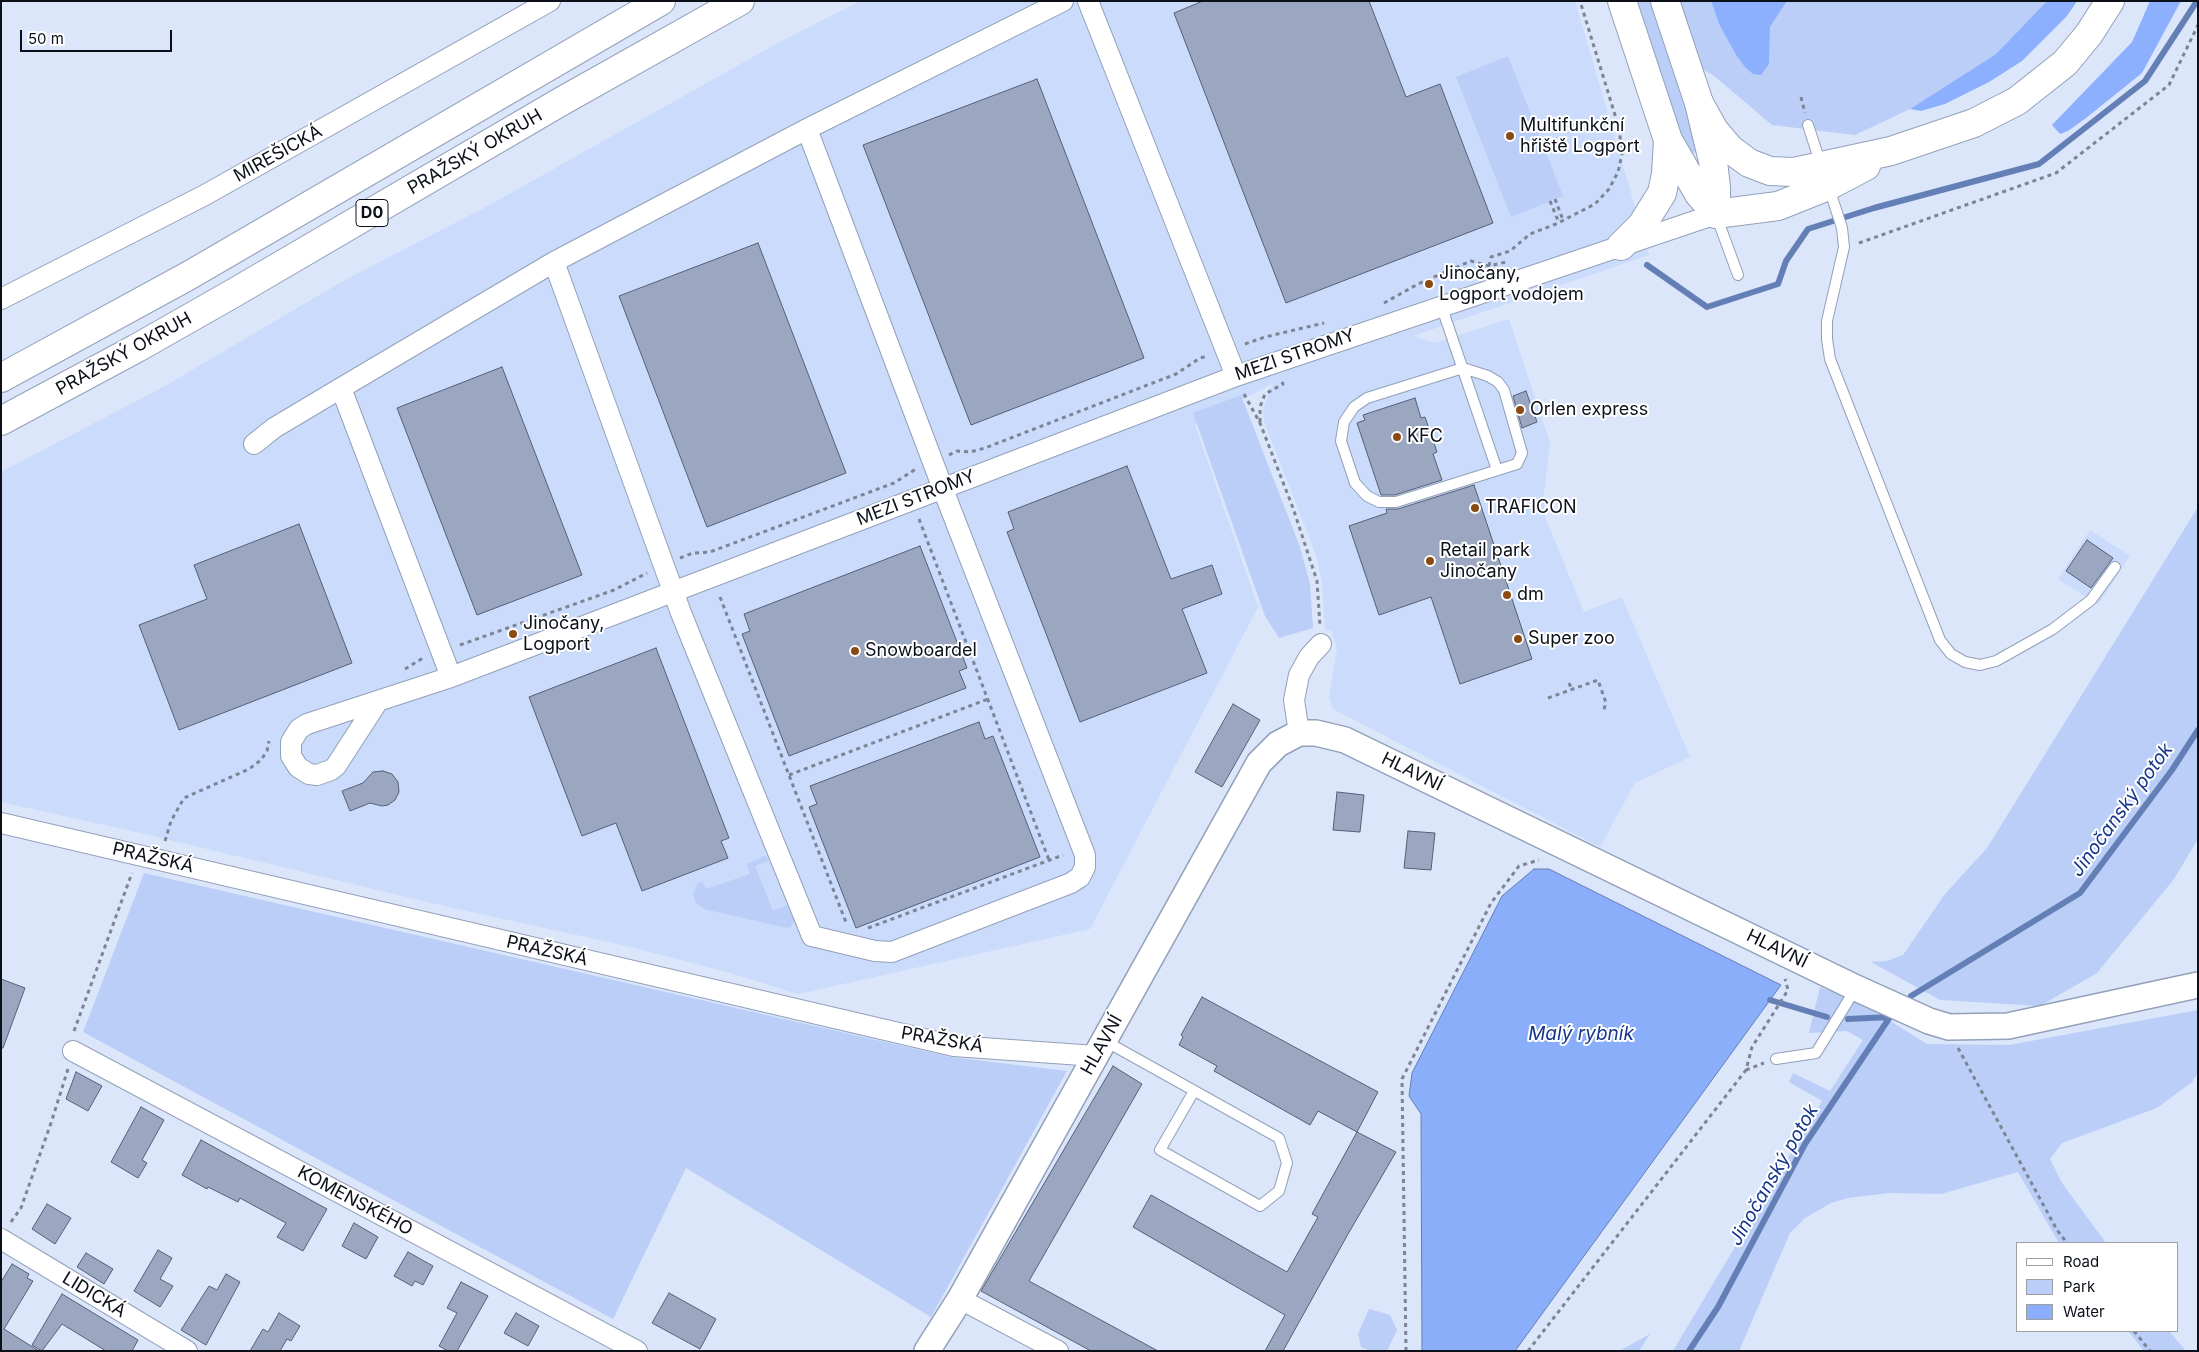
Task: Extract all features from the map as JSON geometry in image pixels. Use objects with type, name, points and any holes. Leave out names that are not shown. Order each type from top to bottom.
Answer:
[{"type":"main road","name":"PRAŽSKÝ OKRUH","points":[[1,378],[149,298],[661,1]]},
{"type":"main road","name":"PRAŽSKÝ OKRUH","points":[[1,420],[198,314],[562,101],[740,1]]},
{"type":"main road","points":[[1665,1],[1699,103],[1713,161],[1716,214]]},
{"type":"main road","points":[[1716,214],[1778,206],[1828,186],[1891,151],[1974,122],[2016,101],[2065,62],[2090,34],[2110,1]]},
{"type":"main road","points":[[1622,4],[1668,140],[1699,194],[1716,214]]},
{"type":"main road","points":[[1699,103],[1723,142],[1738,156],[1749,163],[1770,171],[1782,172],[1828,186]]},
{"type":"main road","points":[[1621,246],[1642,225],[1662,193],[1666,174],[1668,140]]},
{"type":"street","name":"MIREŠICKÁ","points":[[1,300],[205,195],[550,1]]},
{"type":"street","points":[[254,444],[274,428],[554,262],[807,129],[1063,1]]},
{"type":"street","points":[[1088,1],[1236,376]]},
{"type":"street","points":[[554,262],[674,591],[812,936],[874,951],[892,952],[1071,883],[1080,877],[1085,867],[1086,861],[1083,848],[942,488],[807,129]]},
{"type":"street","name":"MEZI STROMY","points":[[378,701],[451,676],[1236,376],[1716,214]]},
{"type":"street","points":[[341,388],[451,676]]},
{"type":"street","points":[[1300,733],[1294,700],[1299,675],[1309,657],[1321,644]]},
{"type":"street","name":"HLAVNÍ","points":[[927,1351],[960,1299],[1259,763],[1278,744],[1300,733],[1316,733],[1345,740],[1856,988],[1930,1021],[1949,1027],[2008,1026],[2198,986]]},
{"type":"street","name":"PRAŽSKÁ","points":[[1,823],[954,1046],[1100,1048]]},
{"type":"street","name":"KOMENSKÉHO","points":[[73,1051],[636,1351]]},
{"type":"street","name":"LIDICKÁ","points":[[4,1234],[187,1351]]},
{"type":"street","points":[[960,1299],[1058,1351]]},
{"type":"lane","points":[[1808,126],[1842,228],[1844,247],[1827,321],[1830,359],[1940,640],[1951,654],[1965,662],[1980,665],[1996,661],[2053,629],[2091,600],[2115,567]]},
{"type":"lane","points":[[1716,214],[1738,275]]},
{"type":"lane","points":[[1448,303],[1463,368],[1497,470]]},
{"type":"lane","points":[[1463,368],[1488,376],[1498,382],[1504,390],[1522,453],[1517,464],[1396,502],[1379,502],[1366,496],[1355,483],[1341,441],[1344,422],[1354,408],[1367,398],[1463,368]]},
{"type":"lane","points":[[1776,1059],[1816,1053],[1856,988]]},
{"type":"lane","points":[[1100,1048],[1194,1091],[1279,1138],[1287,1163],[1279,1191],[1260,1206],[1160,1150],[1194,1091]]},
{"type":"path","points":[[1489,266],[1491,257],[1510,251],[1530,234],[1559,223],[1595,204],[1609,189],[1618,172],[1622,154],[1619,128],[1580,1]]},
{"type":"path","points":[[1844,247],[1877,238],[2056,173],[2169,85],[2198,25]]},
{"type":"path","points":[[1555,199],[1563,220]]},
{"type":"path","points":[[1550,201],[1559,223]]},
{"type":"path","points":[[1379,306],[1418,284],[1471,261],[1489,266],[1507,261]]},
{"type":"path","points":[[1265,337],[1326,323]]},
{"type":"path","points":[[957,451],[970,452],[985,448],[1176,374],[1200,358]]},
{"type":"path","points":[[1236,376],[1260,423],[1293,508],[1317,581],[1321,644]]},
{"type":"path","points":[[1260,423],[1260,407],[1265,394],[1283,384]]},
{"type":"path","points":[[693,553],[710,552],[894,483],[912,470]]},
{"type":"path","points":[[919,519],[1049,860]]},
{"type":"path","points":[[468,642],[614,590],[646,573]]},
{"type":"path","points":[[720,597],[849,931]]},
{"type":"path","points":[[400,673],[418,660]]},
{"type":"path","points":[[1548,698],[1598,680],[1606,703],[1603,712]]},
{"type":"path","points":[[1569,683],[1572,690]]},
{"type":"path","points":[[789,775],[988,699]]},
{"type":"path","points":[[158,840],[166,842],[170,821],[184,798],[249,769],[261,760],[267,751],[270,738]]},
{"type":"path","points":[[866,929],[1083,848]]},
{"type":"path","points":[[4,1234],[20,1208],[51,1123],[73,1051],[75,1029],[138,855]]},
{"type":"path","points":[[1406,1351],[1402,1079],[1491,903],[1519,866],[1541,859]]},
{"type":"path","points":[[1528,1351],[1746,1070],[1752,1047],[1788,990],[1784,978]]},
{"type":"path","points":[[1949,1027],[1958,1048],[2008,1142],[2057,1230],[2066,1242]]},
{"type":"path","points":[[2135,1332],[2150,1351]]},
{"type":"shaded area","points":[[860,1],[1575,1],[1649,255],[1413,336],[1435,343],[1509,319],[1550,443],[1544,494],[1544,514],[1584,612],[1622,597],[1690,757],[1635,783],[1600,847],[1333,709],[1329,697],[1337,648],[1331,630],[1325,631],[1322,583],[1316,555],[1264,422],[1263,410],[1273,383],[1195,425],[1258,607],[1090,929],[798,994],[727,972],[627,946],[444,906],[145,834],[1,802],[1,472],[165,386],[343,281],[484,208],[778,43]]},
{"type":"shaded area","points":[[1711,1],[1787,1],[1770,27],[1769,64],[1761,75],[1753,74],[1736,55],[1719,24]]},
{"type":"shaded area","points":[[2047,1],[2077,1],[2067,16],[2022,61],[1989,82],[1945,104],[1921,111],[1910,109],[1996,54]]},
{"type":"shaded area","points":[[2150,1],[2181,1],[2142,73],[2086,118],[2068,131],[2060,134],[2052,125],[2132,42]]},
{"type":"shaded area","points":[[2090,530],[2130,556],[2098,605],[2058,579]]},
{"type":"green space","points":[[1635,1],[1651,1],[1699,144],[1697,151],[1694,153],[1686,152]]},
{"type":"green space","points":[[1677,1],[1711,1],[1719,24],[1736,55],[1769,64],[1770,27],[1787,1],[2047,1],[1996,54],[1910,109],[1855,135],[1772,125],[1713,75],[1698,67]]},
{"type":"green space","name":"Multifunkční hřiště Logport","points":[[1508,56],[1563,196],[1511,217],[1456,77]]},
{"type":"green space","points":[[1241,395],[1300,547],[1310,584],[1313,628],[1279,638],[1265,616],[1193,413]]},
{"type":"green space","points":[[2198,507],[2198,839],[2174,879],[2097,973],[2040,1006],[1940,1000],[1871,962],[1887,961],[1903,955],[1945,894],[1987,848]]},
{"type":"green space","points":[[764,856],[769,860],[755,866],[773,911],[787,905],[794,921],[791,927],[787,928],[704,909],[696,903],[693,894],[697,884],[702,881],[706,889],[750,874],[747,864]]},
{"type":"green space","points":[[144,873],[951,1057],[1067,1071],[931,1317],[686,1168],[613,1319],[83,1032]]},
{"type":"green space","points":[[1820,987],[1861,1003],[1927,1044],[2009,1045],[2198,1010],[2198,1073],[2192,1082],[2157,1108],[2062,1143],[2050,1159],[2062,1183],[2105,1242],[2058,1242],[2018,1172],[1941,1194],[1889,1193],[1848,1198],[1831,1203],[1805,1218],[1790,1233],[1739,1351],[1673,1351],[1822,1101],[1789,1082],[1793,1073],[1830,1091],[1863,1040],[1847,1031],[1809,1033]]},
{"type":"green space","points":[[1369,1309],[1390,1315],[1397,1330],[1387,1351],[1371,1351],[1361,1347],[1358,1334]]},
{"type":"green space","points":[[2129,1332],[2170,1332],[2186,1351],[2144,1351]]},
{"type":"green space","points":[[1650,1334],[1639,1351],[1619,1351]]},
{"type":"water","name":"Malý rybník","points":[[1534,869],[1549,869],[1781,985],[1515,1351],[1422,1351],[1421,1114],[1409,1096],[1412,1073],[1502,896]]},
{"type":"building","points":[[1203,1],[1369,1],[1406,97],[1440,84],[1493,223],[1286,303],[1174,13]]},
{"type":"building","points":[[1037,79],[1144,358],[971,425],[863,145]]},
{"type":"building","points":[[758,243],[846,473],[707,527],[619,296]]},
{"type":"building","points":[[502,367],[582,575],[477,615],[397,408]]},
{"type":"building","points":[[1526,391],[1537,422],[1522,428],[1513,396]]},
{"type":"building","name":"KFC","points":[[1415,398],[1421,418],[1425,417],[1437,452],[1433,454],[1442,480],[1395,495],[1381,495],[1357,423],[1365,420],[1363,415]]},
{"type":"building","points":[[1127,466],[1171,579],[1212,565],[1222,594],[1182,609],[1207,673],[1080,722],[1007,532],[1014,529],[1008,512]]},
{"type":"building","name":"Retail park Jinočany","points":[[1474,485],[1532,659],[1460,684],[1431,597],[1379,615],[1349,526],[1387,513],[1386,509],[1398,509]]},
{"type":"building","points":[[299,524],[352,663],[179,730],[139,625],[207,599],[194,565]]},
{"type":"building","points":[[2087,540],[2113,558],[2091,588],[2066,571]]},
{"type":"building","name":"Snowboardel","points":[[920,546],[967,668],[959,671],[966,688],[789,756],[742,634],[750,631],[744,614]]},
{"type":"building","points":[[656,648],[729,838],[721,841],[728,858],[642,891],[616,823],[582,836],[529,697]]},
{"type":"building","points":[[1233,704],[1260,720],[1222,787],[1195,772]]},
{"type":"building","points":[[979,722],[985,739],[993,736],[1040,857],[856,928],[809,807],[817,804],[810,786]]},
{"type":"building","points":[[383,771],[392,774],[398,782],[399,792],[395,800],[388,805],[382,806],[370,803],[350,811],[342,791],[363,783],[373,772]]},
{"type":"building","points":[[1337,792],[1364,795],[1360,832],[1333,830]]},
{"type":"building","points":[[1408,831],[1435,833],[1431,870],[1404,868]]},
{"type":"building","points":[[1,979],[25,988],[3,1048],[1,1048]]},
{"type":"building","points":[[1202,997],[1378,1092],[1357,1132],[1318,1111],[1310,1125],[1214,1071],[1217,1066],[1179,1045],[1183,1037],[1181,1035]]},
{"type":"building","points":[[1113,1066],[1142,1084],[1029,1281],[1158,1351],[1091,1351],[981,1291]]},
{"type":"building","points":[[76,1072],[102,1086],[88,1111],[66,1099]]},
{"type":"building","points":[[141,1107],[164,1120],[142,1160],[147,1163],[138,1178],[111,1162]]},
{"type":"building","points":[[1357,1132],[1396,1152],[1283,1351],[1265,1351],[1285,1315],[1133,1227],[1151,1195],[1287,1272],[1318,1217],[1312,1214]]},
{"type":"building","points":[[201,1140],[327,1209],[303,1251],[277,1237],[286,1223],[240,1198],[238,1202],[208,1187],[207,1189],[182,1175]]},
{"type":"building","points":[[47,1204],[71,1218],[55,1244],[32,1229]]},
{"type":"building","points":[[354,1223],[378,1237],[366,1259],[342,1246]]},
{"type":"building","points":[[158,1250],[172,1258],[160,1279],[173,1286],[160,1307],[134,1291]]},
{"type":"building","points":[[408,1252],[433,1266],[423,1285],[415,1281],[412,1286],[394,1276]]},
{"type":"building","points":[[86,1253],[113,1269],[104,1284],[77,1267]]},
{"type":"building","points":[[12,1264],[29,1274],[27,1278],[33,1281],[4,1329],[39,1351],[1,1351],[1,1282]]},
{"type":"building","points":[[226,1274],[240,1282],[206,1345],[181,1330],[209,1286],[217,1290]]},
{"type":"building","points":[[461,1282],[488,1296],[457,1351],[448,1351],[439,1346],[457,1313],[447,1308]]},
{"type":"building","points":[[669,1293],[716,1319],[700,1349],[652,1323]]},
{"type":"building","points":[[62,1294],[138,1340],[132,1351],[106,1351],[62,1324],[42,1351],[32,1345]]},
{"type":"building","points":[[279,1313],[300,1326],[291,1341],[287,1339],[280,1351],[250,1351],[263,1329],[268,1332]]},
{"type":"building","points":[[516,1313],[539,1326],[528,1346],[504,1333]]},
{"type":"waterway","points":[[1647,265],[1707,307],[1778,284],[1786,261],[1808,229],[1874,208],[2039,164],[2145,81],[2197,1]]},
{"type":"waterway","name":"Jinočanský potok","points":[[1911,996],[2080,893],[2172,770],[2198,730]]},
{"type":"waterway","points":[[1770,1000],[1827,1017]]},
{"type":"waterway","points":[[1848,1019],[1890,1017]]},
{"type":"waterway","name":"Jinočanský potok","points":[[1689,1351],[1718,1307],[1805,1144],[1890,1017]]},
{"type":"place","name":"Multifunkční hřiště Logport","points":[[1510,136]]},
{"type":"place","name":"Jinočany, Logport vodojem","points":[[1429,284]]},
{"type":"place","name":"Orlen express","points":[[1520,410]]},
{"type":"place","name":"KFC","points":[[1397,437]]},
{"type":"place","name":"TRAFICON","points":[[1475,508]]},
{"type":"place","name":"Retail park Jinočany","points":[[1430,561]]},
{"type":"place","name":"dm","points":[[1507,595]]},
{"type":"place","name":"Jinočany, Logport","points":[[513,634]]},
{"type":"place","name":"Super zoo","points":[[1518,639]]},
{"type":"place","name":"Snowboardel","points":[[855,651]]}]
